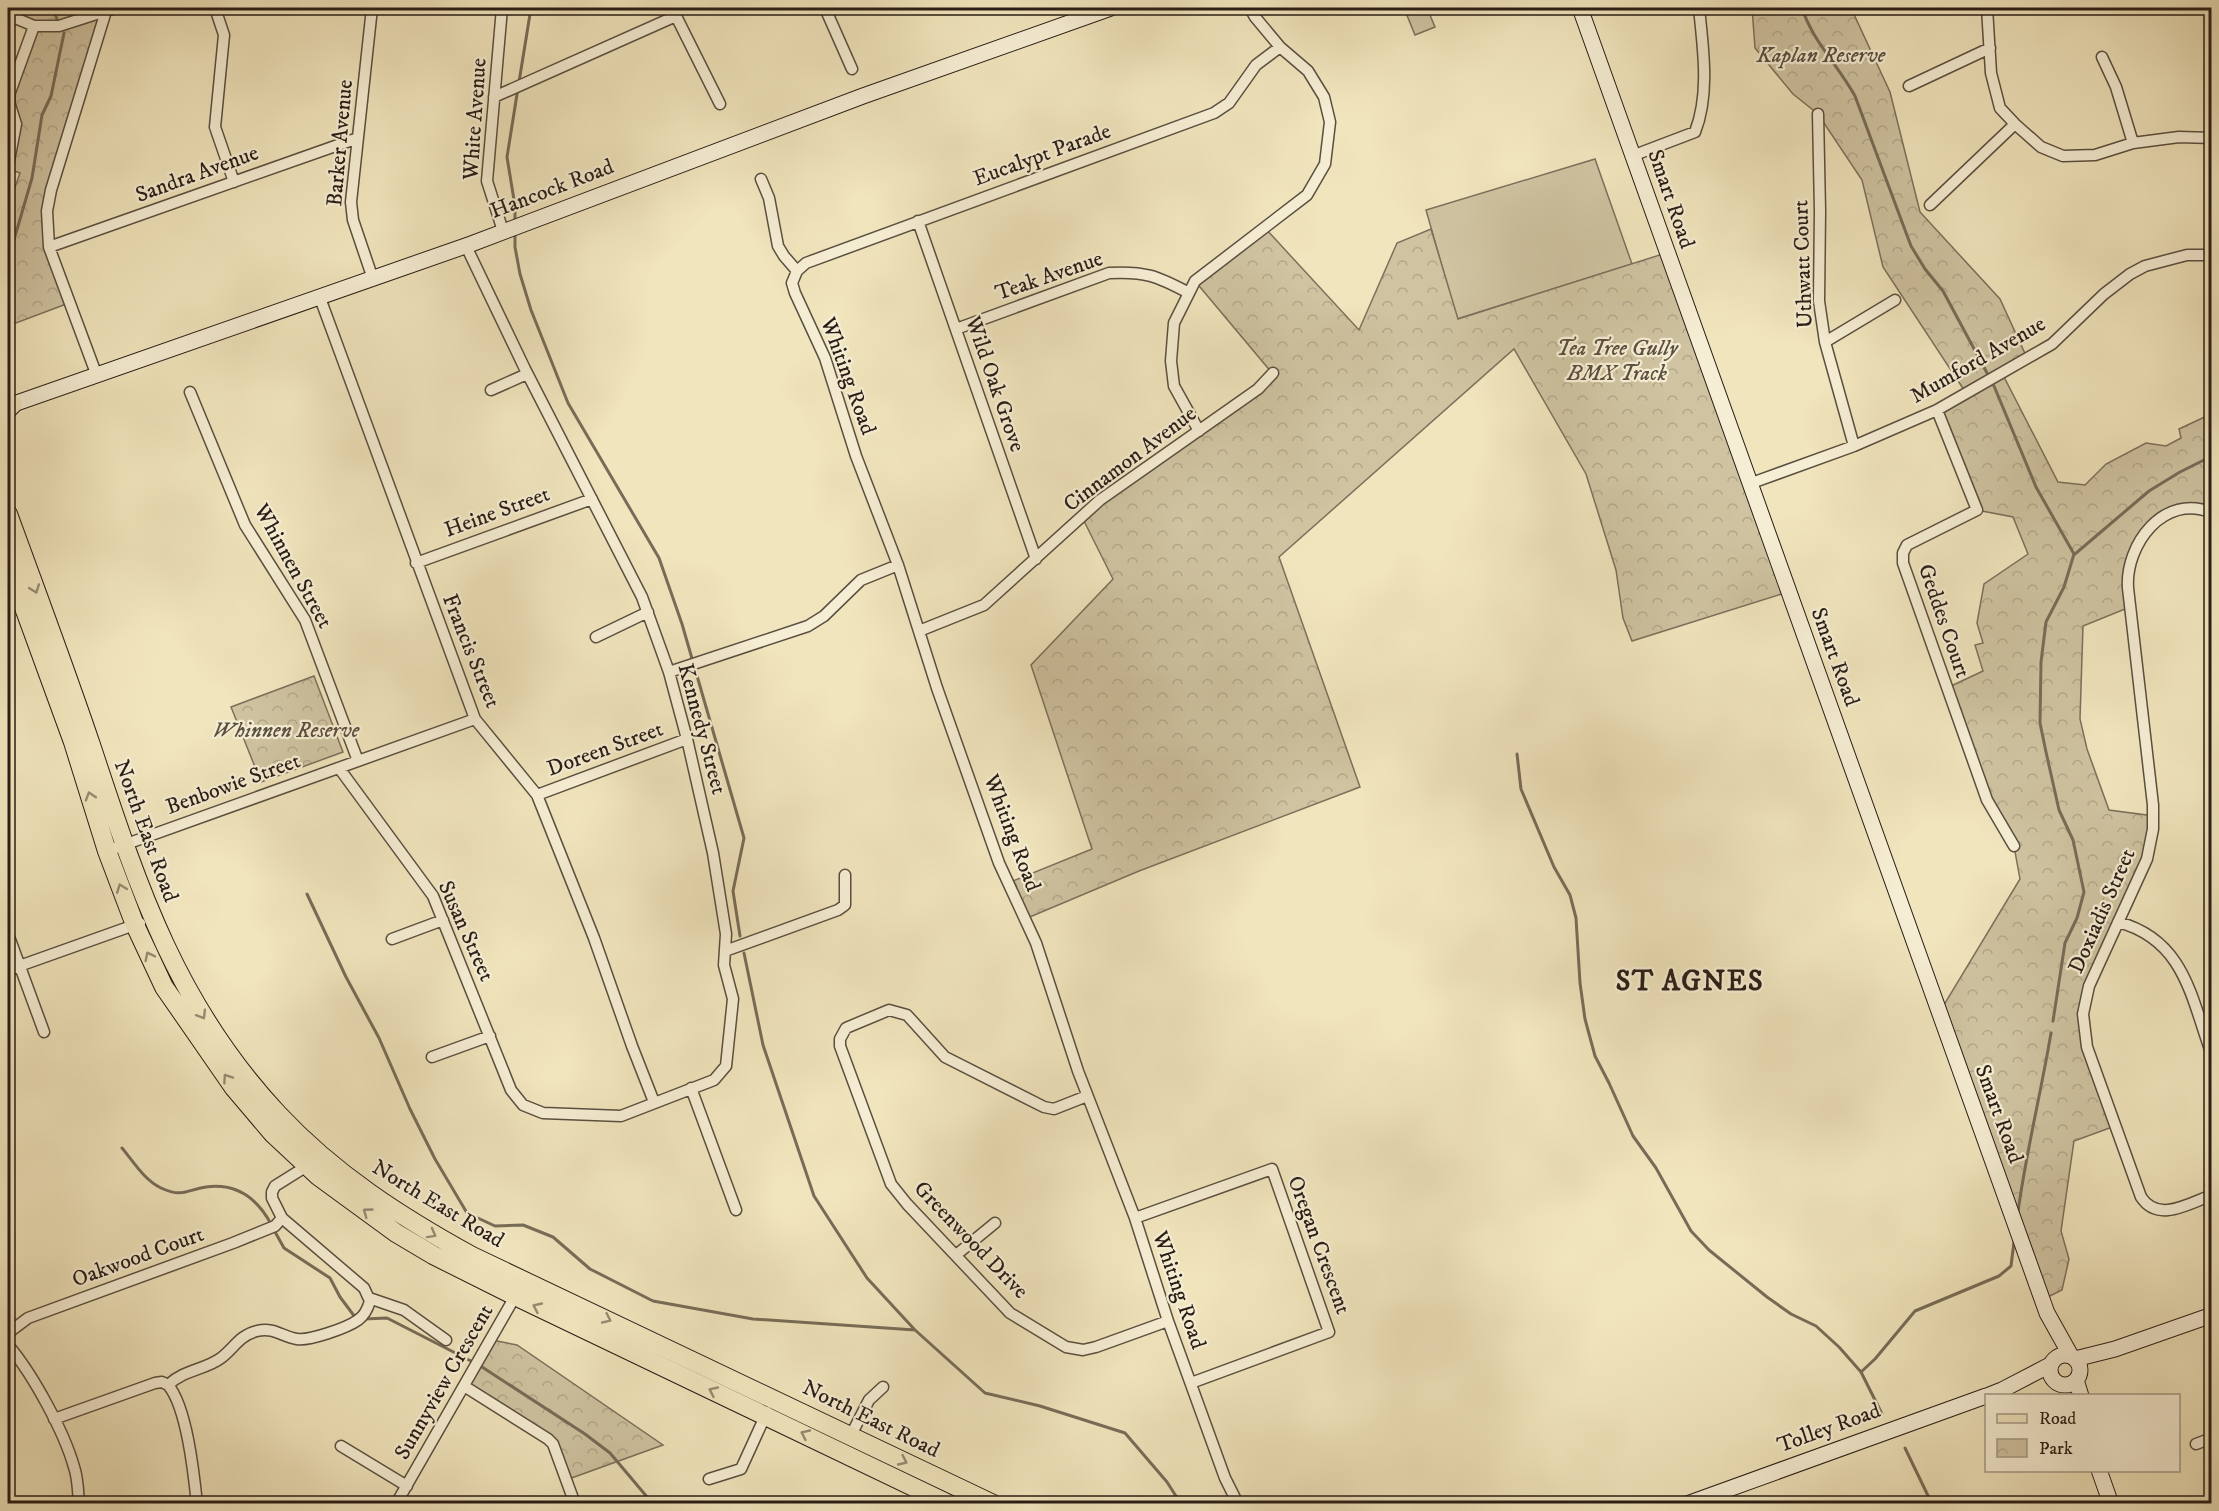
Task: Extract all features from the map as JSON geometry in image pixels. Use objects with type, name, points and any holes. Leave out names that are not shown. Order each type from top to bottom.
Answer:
[{"type":"main road","name":"Hancock Road","points":[[9,406],[466,246],[865,96],[1111,8]]},
{"type":"main road","name":"Smart Road","points":[[1580,8],[2050,1320],[2076,1366],[2081,1394]]},
{"type":"main road","name":"North East Road","points":[[8,514],[53,640],[115,848]]},
{"type":"main road","name":"North East Road","points":[[8,564],[143,922],[164,987],[234,1088],[273,1134],[318,1176],[396,1233],[433,1255],[766,1416],[847,1445],[993,1503]]},
{"type":"main road","points":[[53,640],[48,646],[53,688]]},
{"type":"main road","name":"North East Road","points":[[143,922],[173,964],[209,1027],[257,1090],[300,1136],[337,1169],[387,1206],[472,1256],[773,1398],[847,1445],[949,1503]]},
{"type":"main road","points":[[2076,1366],[2066,1354],[2057,1356],[2052,1362],[2050,1375],[2063,1387],[2067,1385],[2076,1366],[2115,1349],[2211,1315]]},
{"type":"main road","name":"Smart Road","points":[[2050,1320],[2052,1362]]},
{"type":"main road","name":"Tolley Road","points":[[1992,1394],[2052,1362]]},
{"type":"main road","name":"Tolley Road","points":[[2002,1390],[2038,1383],[2063,1387]]},
{"type":"main road","name":"Tolley Road","points":[[1687,1503],[1985,1397]]},
{"type":"main road","points":[[2100,1472],[2111,1503]]},
{"type":"main road","points":[[2109,1472],[2120,1503]]},
{"type":"street","points":[[215,8],[224,35],[214,127],[234,182]]},
{"type":"street","name":"Barker Avenue","points":[[372,8],[351,202],[352,220],[373,279]]},
{"type":"street","name":"White Avenue","points":[[502,8],[487,180],[511,228]]},
{"type":"street","points":[[825,8],[852,69]]},
{"type":"street","points":[[1200,431],[1174,386],[1171,361],[1174,323],[1195,281],[1307,195],[1324,164],[1330,122],[1324,97],[1308,71],[1280,47],[1250,8]]},
{"type":"street","points":[[1632,156],[1695,132],[1701,115],[1703,83],[1704,50],[1699,8]]},
{"type":"street","points":[[1987,8],[1991,73],[2000,108],[2041,147],[2063,156],[2095,155],[2133,143],[2179,137],[2211,138]]},
{"type":"street","points":[[8,15],[34,26],[59,26],[111,9]]},
{"type":"street","points":[[97,376],[49,247],[47,211],[51,190],[111,9]]},
{"type":"street","points":[[494,97],[674,12],[720,104]]},
{"type":"street","points":[[8,166],[16,124],[9,95],[34,26]]},
{"type":"street","name":"Eucalypt Parade","points":[[797,270],[806,263],[1214,113],[1229,103],[1256,65],[1280,47]]},
{"type":"street","points":[[1908,86],[1990,48]]},
{"type":"street","points":[[2102,57],[2116,87],[2133,143]]},
{"type":"street","name":"Uthwatt Court","points":[[1818,114],[1819,301],[1825,342],[1854,446]]},
{"type":"street","points":[[1930,205],[2015,124]]},
{"type":"street","name":"Sandra Avenue","points":[[49,247],[358,138]]},
{"type":"street","points":[[761,179],[769,198],[778,246],[797,270]]},
{"type":"street","name":"Wild Oak Grove","points":[[918,221],[1036,559]]},
{"type":"street","name":"Kennedy Street","points":[[466,246],[527,374],[648,612],[669,672],[713,853],[726,934],[724,965],[734,999],[726,1066],[714,1080],[621,1116],[543,1113]]},
{"type":"street","name":"Mumford Avenue","points":[[1749,484],[1854,446],[1937,410],[2052,344],[2104,294],[2130,274],[2165,259],[2187,255],[2211,255]]},
{"type":"street","name":"Whiting Road","points":[[797,270],[792,283],[795,292],[825,358],[856,456],[898,565],[937,688],[999,863],[1036,943],[1088,1096],[1135,1218],[1168,1322],[1225,1478],[1238,1503]]},
{"type":"street","name":"Teak Avenue","points":[[956,329],[1109,273],[1135,272],[1163,279],[1189,293]]},
{"type":"street","name":"Francis Street","points":[[320,298],[475,719],[537,795],[594,938],[654,1102]]},
{"type":"street","points":[[1825,342],[1895,300]]},
{"type":"street","name":"Cinnamon Avenue","points":[[919,631],[984,606],[1100,500],[1258,389],[1273,373]]},
{"type":"street","points":[[491,390],[527,374]]},
{"type":"street","name":"Whinnen Street","points":[[190,392],[245,525],[306,620],[358,761]]},
{"type":"street","name":"Geddes Court","points":[[1937,410],[1977,510],[1907,545],[1903,554],[1903,563],[1987,800],[2014,846]]},
{"type":"street","name":"Heine Street","points":[[416,563],[592,499]]},
{"type":"street","name":"Doxiadis Street","points":[[2211,513],[2194,508],[2168,515],[2150,528],[2136,545],[2130,562],[2128,588],[2153,829],[2147,859],[2086,997],[2083,1014],[2085,1037],[2141,1197],[2151,1209],[2161,1211],[2211,1195]]},
{"type":"street","points":[[669,672],[808,626],[824,616],[861,580],[898,565]]},
{"type":"street","points":[[596,637],[648,612]]},
{"type":"street","name":"Benbowie Street","points":[[115,848],[475,719]]},
{"type":"street","name":"Doreen Street","points":[[537,795],[687,739]]},
{"type":"street","name":"Susan Street","points":[[339,768],[434,896],[511,1090],[523,1105],[543,1113]]},
{"type":"street","points":[[725,951],[838,910],[845,905],[845,875]]},
{"type":"street","points":[[392,939],[443,920]]},
{"type":"street","points":[[8,970],[143,922]]},
{"type":"street","points":[[2118,922],[2145,932],[2169,952],[2182,973],[2211,1055]]},
{"type":"street","points":[[8,934],[44,1032]]},
{"type":"street","name":"Greenwood Drive","points":[[1088,1096],[1054,1109],[1044,1107],[945,1057],[907,1015],[889,1010],[846,1028],[840,1039],[840,1046],[891,1184],[907,1204],[1010,1312],[1065,1347],[1083,1350],[1168,1322]]},
{"type":"street","points":[[432,1057],[490,1036]]},
{"type":"street","points":[[690,1088],[736,1210]]},
{"type":"street","points":[[168,1385],[182,1375],[217,1360],[240,1338],[250,1333],[269,1330],[292,1338],[304,1339],[348,1325],[360,1318],[369,1305],[369,1298],[362,1286],[275,1225],[272,1192],[279,1183],[307,1166]]},
{"type":"street","name":"Oregan Crescent","points":[[1135,1218],[1272,1169],[1329,1332],[1191,1383]]},
{"type":"street","points":[[956,1255],[995,1223]]},
{"type":"street","name":"Oakwood Court","points":[[8,1333],[28,1318],[137,1279],[275,1225]]},
{"type":"street","name":"Sunnyview Crescent","points":[[396,1503],[524,1280]]},
{"type":"street","points":[[369,1298],[404,1310],[446,1340]]},
{"type":"street","points":[[8,1344],[54,1419],[74,1467],[79,1503]]},
{"type":"street","points":[[54,1419],[155,1383],[162,1382],[168,1385],[174,1393],[188,1433],[197,1503]]},
{"type":"street","points":[[464,1386],[553,1444],[575,1503]]},
{"type":"street","points":[[847,1445],[869,1400],[883,1387]]},
{"type":"street","points":[[709,1479],[741,1469],[773,1398]]},
{"type":"street","points":[[2196,1444],[2211,1438]]},
{"type":"street","points":[[340,1446],[407,1486]]},
{"type":"green space","points":[[8,8],[113,8],[106,11],[51,190],[48,235],[69,303],[8,326],[8,195],[12,196],[20,173],[8,169],[15,133],[10,105],[34,26],[8,15]]},
{"type":"green space","points":[[1404,8],[1427,8],[1435,27],[1415,35]]},
{"type":"green space","name":"Kaplan Reserve","points":[[1752,8],[1851,8],[1890,92],[1920,212],[2000,299],[2027,358],[2002,373],[2058,482],[2085,485],[2106,464],[2146,443],[2166,446],[2181,438],[2179,429],[2211,414],[2211,512],[2194,508],[2150,528],[2131,557],[2130,607],[2083,626],[2080,719],[2087,749],[2109,810],[2154,816],[2151,846],[2089,986],[2084,1033],[2115,1126],[2074,1141],[2061,1231],[2069,1259],[2062,1290],[2042,1300],[1939,1013],[2020,879],[2014,846],[1987,800],[1947,688],[1983,671],[1975,645],[1983,643],[1977,623],[1984,584],[2028,554],[2013,517],[1977,510],[1937,410],[1966,393],[1883,267],[1862,180],[1818,114],[1793,94],[1755,48]]},
{"type":"green space","points":[[1595,159],[1632,264],[1457,319],[1426,210]]},
{"type":"green space","name":"Tea Tree Gully BMX Track","points":[[1265,228],[1359,330],[1397,243],[1431,229],[1458,319],[1666,253],[1788,592],[1632,641],[1623,618],[1616,570],[1586,474],[1514,349],[1279,557],[1360,787],[1139,871],[1025,919],[1008,883],[1092,849],[1031,665],[1113,579],[1082,517],[1272,373],[1195,281]]},
{"type":"green space","name":"Whinnen Reserve","points":[[314,676],[343,752],[261,782],[231,707]]},
{"type":"green space","points":[[492,1340],[517,1345],[663,1445],[566,1480],[553,1444],[464,1386]]},
{"type":"waterway","points":[[45,8],[54,12],[57,19]]},
{"type":"waterway","points":[[519,82],[531,8]]},
{"type":"waterway","points":[[1802,8],[1819,43],[1855,96],[1911,246],[1925,269],[1943,291],[1987,373]]},
{"type":"waterway","points":[[12,297],[9,257],[32,178],[42,115],[51,96],[64,33]]},
{"type":"waterway","points":[[515,221],[515,206],[507,157],[518,88]]},
{"type":"waterway","points":[[515,234],[520,274],[531,310],[568,403],[659,558],[682,624],[744,838],[733,891],[740,936]]},
{"type":"waterway","points":[[1994,386],[2036,487],[2074,554],[2064,587],[2046,622],[2041,662],[2040,723],[2059,810],[2073,840],[2084,892],[2077,918],[2065,943],[2053,1021]]},
{"type":"waterway","points":[[2075,554],[2149,491],[2212,456]]},
{"type":"waterway","points":[[1517,754],[1521,789],[1554,867],[1570,895],[1576,918],[1580,983],[1585,1019],[1595,1056],[1633,1136],[1656,1168],[1691,1231],[1709,1250],[1767,1297],[1791,1314],[1816,1326],[1839,1347],[1861,1372],[1882,1414]]},
{"type":"waterway","points":[[307,894],[346,977],[379,1038],[435,1159],[467,1213],[495,1226],[523,1225],[553,1237],[590,1269],[653,1301],[753,1319],[915,1330]]},
{"type":"waterway","points":[[744,953],[763,1045],[814,1196],[867,1278],[915,1330],[985,1393],[1040,1406],[1125,1433],[1167,1482],[1181,1504]]},
{"type":"waterway","points":[[2018,1212],[2051,1033]]},
{"type":"waterway","points":[[122,1148],[155,1185],[180,1193],[217,1186],[236,1190],[252,1200],[271,1224]]},
{"type":"waterway","points":[[274,1230],[284,1248],[330,1278],[340,1297],[358,1318]]},
{"type":"waterway","points":[[1861,1372],[1875,1359],[1915,1311],[1999,1276],[2011,1266],[2014,1242]]},
{"type":"waterway","points":[[364,1319],[387,1318],[473,1362]]},
{"type":"waterway","points":[[479,1365],[585,1434],[610,1453],[653,1504]]},
{"type":"waterway","points":[[1905,1448],[1932,1504]]},
{"type":"district","name":"ST AGNES","points":[[1690,981]]}]
